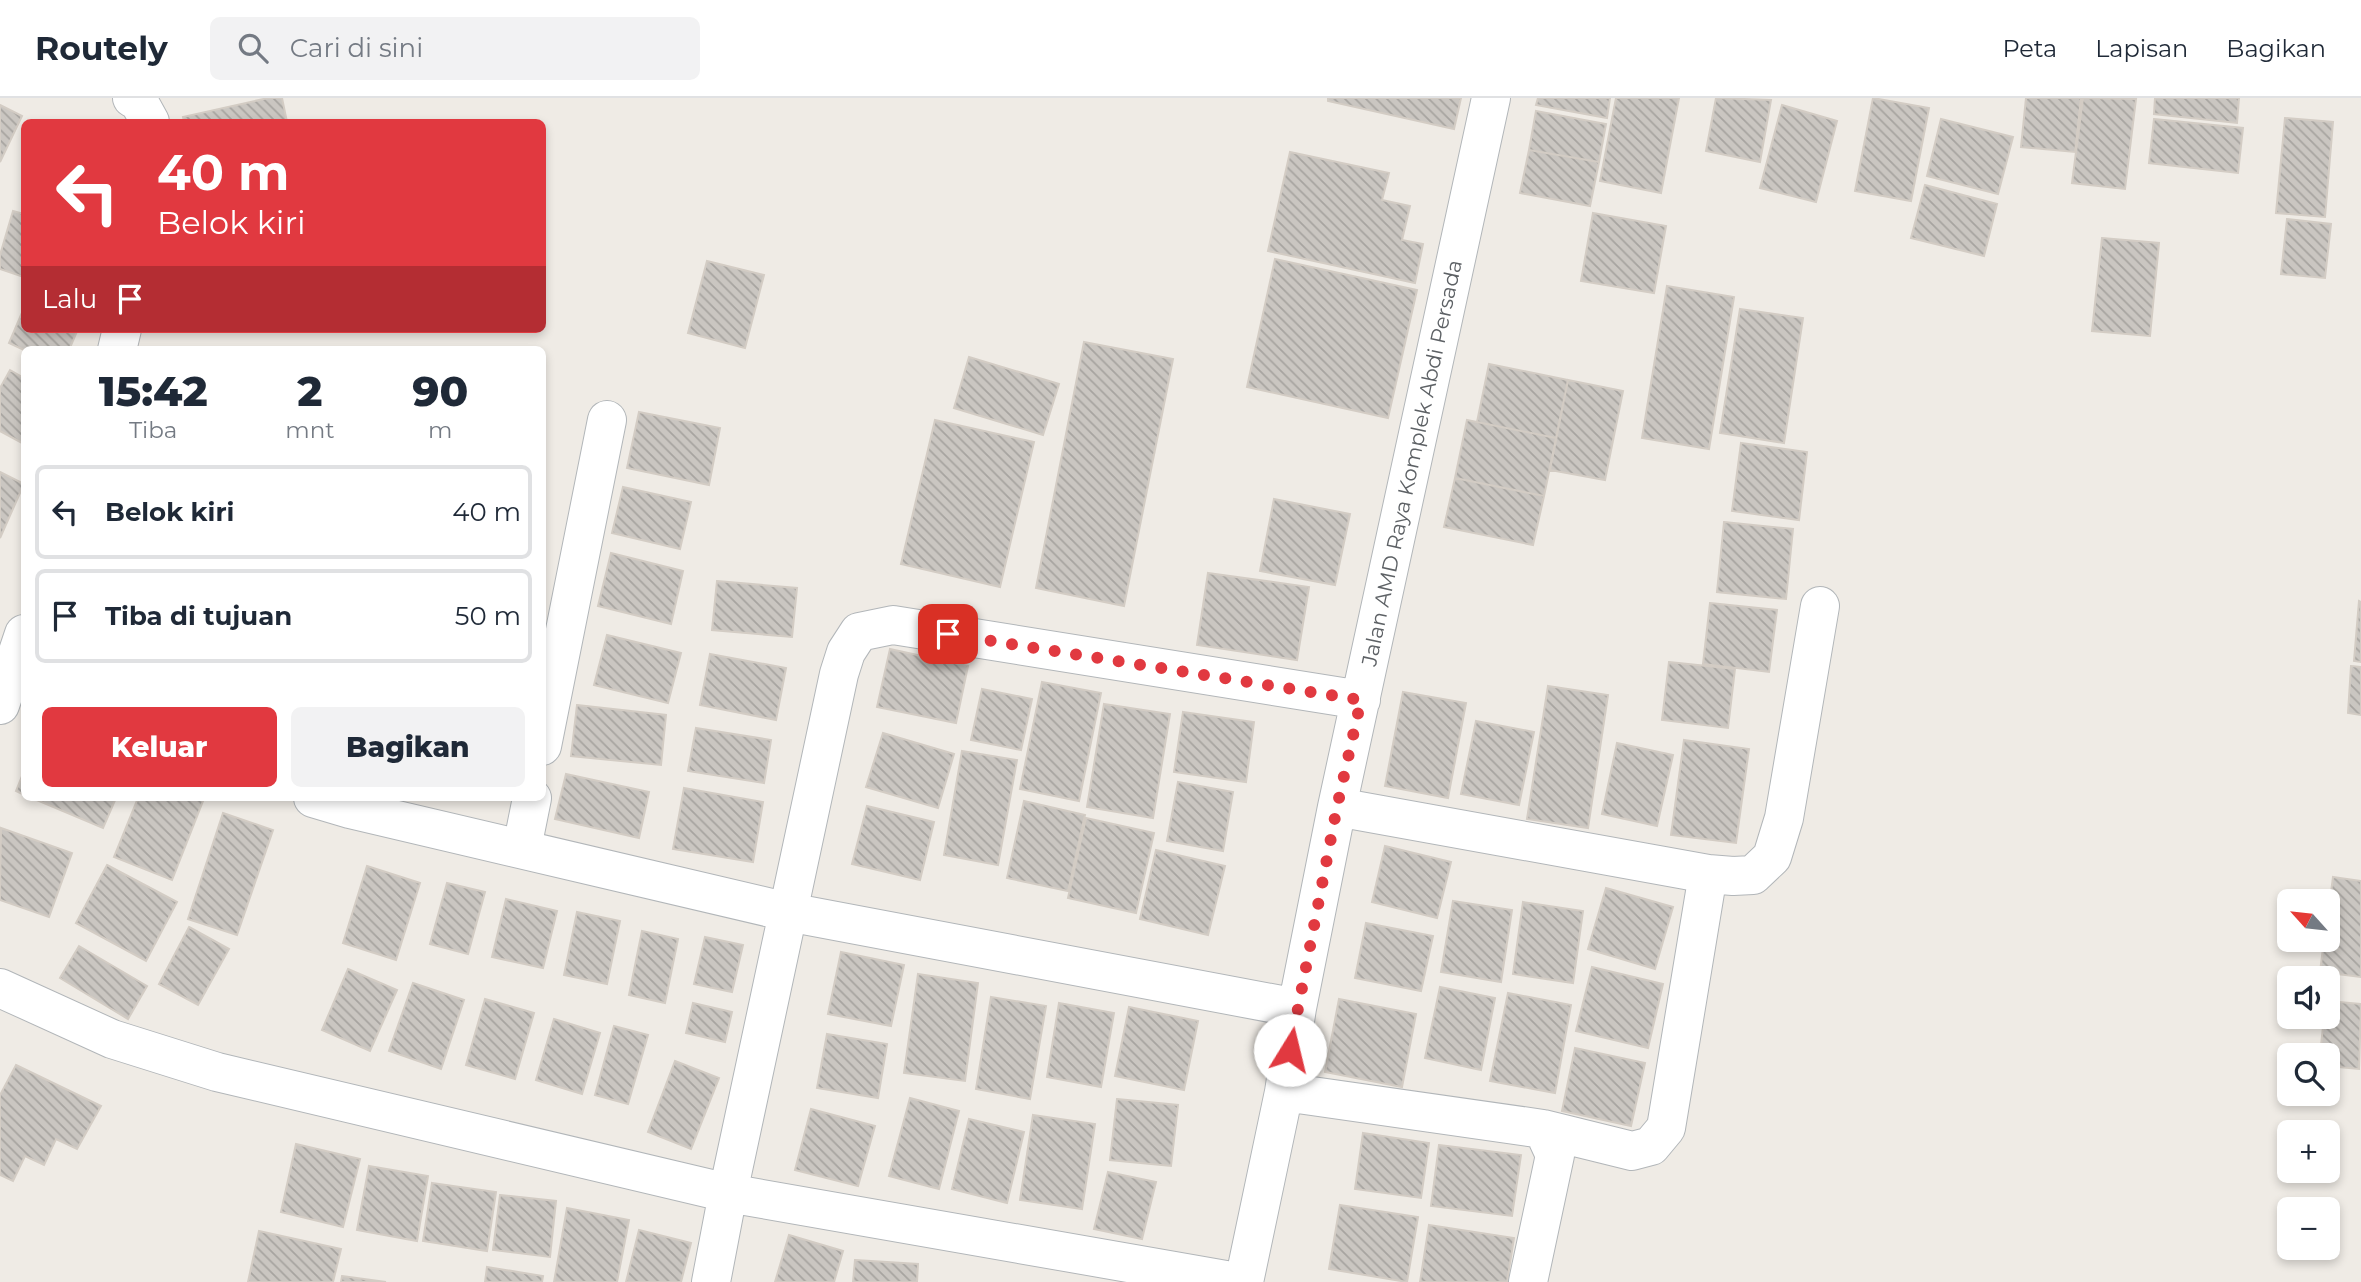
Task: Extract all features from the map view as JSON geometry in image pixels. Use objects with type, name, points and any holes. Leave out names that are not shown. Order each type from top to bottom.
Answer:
[{"type":"street","points":[[132,98],[139,102],[148,119]]},
{"type":"street","name":"Jalan AMD Raya Komplek Abdi Persada","points":[[1244,1282],[1284,1092],[1297,1008],[1337,807],[1491,98]]},
{"type":"street","points":[[546,726],[607,420]]},
{"type":"street","points":[[1337,807],[1708,874],[1753,874],[1772,857],[1784,818],[1820,606]]},
{"type":"street","points":[[711,1282],[839,674],[846,652],[859,632],[893,625],[1361,700]]},
{"type":"street","points":[[0,705],[21,643]]},
{"type":"street","points":[[323,801],[788,912],[1297,1008]]},
{"type":"street","points":[[522,848],[531,801]]},
{"type":"street","points":[[1284,1092],[1544,1129],[1632,1151],[1651,1146],[1665,1128],[1708,874]]},
{"type":"street","points":[[0,988],[112,1039],[217,1072],[728,1193],[1237,1282]]},
{"type":"street","points":[[1528,1282],[1555,1155],[1544,1129]]},
{"type":"building","points":[[268,98],[282,98],[286,119],[183,119]]},
{"type":"building","points":[[1328,98],[1461,98],[1454,129],[1328,101]]},
{"type":"building","points":[[1538,98],[1610,98],[1607,118],[1536,105]]},
{"type":"building","points":[[1616,98],[1679,98],[1661,193],[1600,181]]},
{"type":"building","points":[[1716,98],[1771,100],[1760,162],[1706,151]]},
{"type":"building","points":[[1873,98],[1929,108],[1911,201],[1855,191]]},
{"type":"building","points":[[2026,98],[2081,98],[2075,152],[2021,147]]},
{"type":"building","points":[[2083,98],[2136,99],[2125,189],[2072,183]]},
{"type":"building","points":[[2155,98],[2239,98],[2237,123],[2154,114]]},
{"type":"building","points":[[0,105],[22,116],[0,162]]},
{"type":"building","points":[[1782,105],[1837,121],[1816,202],[1760,188]]},
{"type":"building","points":[[1536,111],[1606,124],[1599,162],[1529,150]]},
{"type":"building","points":[[2285,118],[2333,122],[2325,217],[2276,213]]},
{"type":"building","points":[[1941,119],[2013,137],[1998,194],[1927,176]]},
{"type":"building","points":[[2154,119],[2243,128],[2238,173],[2149,163]]},
{"type":"building","points":[[1529,150],[1599,162],[1590,206],[1520,193]]},
{"type":"building","points":[[1290,152],[1389,173],[1382,200],[1410,206],[1402,240],[1423,244],[1415,283],[1268,251]]},
{"type":"building","points":[[1925,185],[1997,204],[1984,256],[1911,238]]},
{"type":"building","points":[[13,211],[21,213],[21,276],[0,269],[0,255]]},
{"type":"building","points":[[1593,213],[1666,226],[1654,293],[1581,281]]},
{"type":"building","points":[[2287,219],[2331,224],[2325,278],[2281,274]]},
{"type":"building","points":[[2102,238],[2159,243],[2150,336],[2092,331]]},
{"type":"building","points":[[1275,259],[1417,290],[1388,418],[1247,387]]},
{"type":"building","points":[[707,261],[764,275],[745,348],[688,333]]},
{"type":"building","points":[[1667,286],[1734,297],[1709,449],[1642,438]]},
{"type":"building","points":[[1740,309],[1803,318],[1784,443],[1720,433]]},
{"type":"building","points":[[21,315],[21,333],[76,333],[71,346],[21,346],[21,349],[9,343]]},
{"type":"building","points":[[1084,342],[1173,359],[1124,606],[1036,588]]},
{"type":"building","points":[[969,357],[1059,384],[1043,435],[954,408]]},
{"type":"building","points":[[1489,364],[1568,380],[1556,438],[1477,422]]},
{"type":"building","points":[[10,370],[21,376],[21,442],[0,431],[0,388]]},
{"type":"building","points":[[1568,380],[1623,391],[1605,480],[1550,470]]},
{"type":"building","points":[[639,412],[720,428],[709,485],[627,468]]},
{"type":"building","points":[[935,420],[1034,442],[1000,587],[901,564]]},
{"type":"building","points":[[1467,420],[1556,438],[1544,496],[1455,478]]},
{"type":"building","points":[[1741,443],[1807,452],[1799,520],[1732,511]]},
{"type":"building","points":[[0,472],[21,482],[21,491],[0,538]]},
{"type":"building","points":[[1455,478],[1544,496],[1533,545],[1444,527]]},
{"type":"building","points":[[623,487],[691,502],[680,549],[612,533]]},
{"type":"building","points":[[1274,499],[1350,514],[1335,585],[1260,571]]},
{"type":"building","points":[[1724,522],[1793,529],[1786,599],[1717,592]]},
{"type":"building","points":[[611,553],[683,571],[671,624],[598,606]]},
{"type":"building","points":[[1208,573],[1309,587],[1297,660],[1197,645]]},
{"type":"building","points":[[717,581],[797,588],[792,637],[712,630]]},
{"type":"building","points":[[2359,601],[2361,602],[2361,662],[2354,661]]},
{"type":"building","points":[[1710,603],[1777,610],[1769,672],[1703,664]]},
{"type":"building","points":[[607,635],[681,653],[668,703],[594,685]]},
{"type":"building","points":[[890,649],[968,666],[956,723],[877,707]]},
{"type":"building","points":[[710,654],[786,668],[776,720],[700,705]]},
{"type":"building","points":[[1669,662],[1735,669],[1728,728],[1662,720]]},
{"type":"building","points":[[2351,666],[2361,667],[2361,715],[2348,713]]},
{"type":"building","points":[[1042,682],[1101,693],[1079,801],[1020,789]]},
{"type":"building","points":[[1548,686],[1608,695],[1588,828],[1527,819]]},
{"type":"building","points":[[982,689],[1032,699],[1021,750],[971,740]]},
{"type":"building","points":[[1403,692],[1466,703],[1448,798],[1385,786]]},
{"type":"building","points":[[1104,704],[1170,714],[1153,818],[1087,807]]},
{"type":"building","points":[[577,705],[666,715],[661,765],[571,756]]},
{"type":"building","points":[[1183,712],[1254,722],[1246,782],[1174,772]]},
{"type":"building","points":[[1476,721],[1534,732],[1519,805],[1461,794]]},
{"type":"building","points":[[696,728],[771,740],[764,783],[688,771]]},
{"type":"building","points":[[883,733],[954,754],[938,808],[866,787]]},
{"type":"building","points":[[1684,740],[1749,749],[1736,843],[1671,835]]},
{"type":"building","points":[[1617,743],[1673,755],[1657,826],[1602,814]]},
{"type":"building","points":[[962,751],[1017,760],[998,865],[944,855]]},
{"type":"building","points":[[566,774],[649,792],[639,838],[555,819]]},
{"type":"building","points":[[21,778],[21,794],[16,791]]},
{"type":"building","points":[[1178,782],[1233,792],[1223,851],[1167,841]]},
{"type":"building","points":[[684,788],[763,802],[753,862],[673,849]]},
{"type":"building","points":[[39,801],[115,801],[103,828]]},
{"type":"building","points":[[137,801],[203,801],[172,880],[114,857]]},
{"type":"building","points":[[1024,801],[1085,815],[1068,891],[1007,878]]},
{"type":"building","points":[[867,806],[934,822],[920,880],[852,864]]},
{"type":"building","points":[[223,813],[273,830],[237,935],[188,919]]},
{"type":"building","points":[[1086,818],[1154,833],[1136,913],[1068,898]]},
{"type":"building","points":[[1,828],[72,853],[49,917],[0,900]]},
{"type":"building","points":[[1385,846],[1451,862],[1437,918],[1372,902]]},
{"type":"building","points":[[1156,850],[1225,866],[1208,935],[1140,919]]},
{"type":"building","points":[[107,865],[177,902],[146,961],[76,923]]},
{"type":"building","points":[[367,866],[420,883],[396,960],[343,943]]},
{"type":"building","points":[[2333,877],[2361,881],[2361,977],[2340,974],[2340,966],[2321,966],[2322,952],[2340,952],[2340,889],[2331,889]]},
{"type":"building","points":[[447,883],[485,892],[468,954],[430,944]]},
{"type":"building","points":[[1606,888],[1673,907],[1655,969],[1588,949]]},
{"type":"building","points":[[506,899],[557,911],[543,968],[492,957]]},
{"type":"building","points":[[1453,901],[1512,910],[1501,982],[1441,972]]},
{"type":"building","points":[[1523,902],[1583,911],[1573,983],[1513,974]]},
{"type":"building","points":[[577,912],[620,921],[607,984],[564,975]]},
{"type":"building","points":[[1366,923],[1433,936],[1421,991],[1355,978]]},
{"type":"building","points":[[189,927],[229,949],[198,1005],[159,984]]},
{"type":"building","points":[[642,931],[678,939],[665,1003],[629,995]]},
{"type":"building","points":[[705,937],[743,945],[732,992],[694,984]]},
{"type":"building","points":[[79,946],[147,986],[128,1019],[60,978]]},
{"type":"building","points":[[841,952],[904,965],[891,1026],[828,1014]]},
{"type":"building","points":[[1592,967],[1663,984],[1648,1048],[1576,1031]]},
{"type":"building","points":[[348,969],[397,990],[370,1051],[322,1030]]},
{"type":"building","points":[[918,974],[978,983],[965,1081],[904,1073]]},
{"type":"building","points":[[413,983],[464,1000],[441,1069],[389,1051]]},
{"type":"building","points":[[1440,987],[1495,998],[1481,1070],[1425,1058]]},
{"type":"building","points":[[1508,993],[1571,1005],[1555,1093],[1490,1081]]},
{"type":"building","points":[[991,997],[1046,1006],[1030,1099],[976,1089]]},
{"type":"building","points":[[485,999],[534,1013],[515,1079],[466,1065]]},
{"type":"building","points":[[1339,999],[1416,1014],[1402,1087],[1325,1072]]},
{"type":"building","points":[[2340,1002],[2361,1004],[2359,1069],[2340,1067],[2340,1043],[2321,1043],[2323,1029],[2340,1029]]},
{"type":"building","points":[[693,1003],[732,1012],[725,1042],[686,1033]]},
{"type":"building","points":[[1059,1003],[1114,1013],[1101,1087],[1047,1077]]},
{"type":"building","points":[[1129,1007],[1198,1021],[1184,1090],[1115,1076]]},
{"type":"building","points":[[554,1019],[600,1033],[582,1094],[536,1080]]},
{"type":"building","points":[[614,1026],[648,1035],[628,1104],[595,1095]]},
{"type":"building","points":[[827,1034],[887,1044],[878,1098],[817,1088]]},
{"type":"building","points":[[1575,1048],[1645,1063],[1631,1126],[1562,1111]]},
{"type":"building","points":[[675,1061],[719,1078],[691,1149],[648,1132]]},
{"type":"building","points":[[16,1065],[101,1106],[77,1149],[56,1139],[44,1165],[25,1156],[13,1181],[0,1175],[0,1095]]},
{"type":"building","points":[[910,1098],[959,1111],[939,1189],[889,1176]]},
{"type":"building","points":[[1117,1099],[1178,1105],[1171,1166],[1110,1160]]},
{"type":"building","points":[[811,1109],[875,1126],[858,1186],[795,1170]]},
{"type":"building","points":[[1033,1115],[1095,1124],[1082,1209],[1020,1200]]},
{"type":"building","points":[[969,1119],[1024,1132],[1007,1203],[952,1189]]},
{"type":"building","points":[[1363,1133],[1429,1143],[1421,1198],[1355,1189]]},
{"type":"building","points":[[296,1144],[360,1159],[343,1227],[281,1212]]},
{"type":"building","points":[[1439,1145],[1521,1155],[1512,1216],[1431,1206]]},
{"type":"building","points":[[369,1166],[428,1176],[417,1241],[357,1230]]},
{"type":"building","points":[[1108,1172],[1156,1182],[1142,1239],[1094,1229]]},
{"type":"building","points":[[432,1183],[496,1192],[487,1251],[423,1241]]},
{"type":"building","points":[[500,1195],[556,1201],[550,1257],[493,1250]]},
{"type":"building","points":[[1340,1205],[1418,1217],[1407,1282],[1329,1269]]},
{"type":"building","points":[[567,1208],[629,1220],[617,1282],[554,1282]]},
{"type":"building","points":[[1429,1225],[1514,1238],[1507,1282],[1420,1282]]},
{"type":"building","points":[[639,1230],[691,1243],[681,1282],[626,1282]]},
{"type":"building","points":[[259,1231],[341,1249],[333,1282],[248,1282]]},
{"type":"building","points":[[789,1235],[843,1251],[834,1282],[775,1282]]},
{"type":"building","points":[[855,1260],[918,1264],[917,1282],[853,1282]]},
{"type":"building","points":[[487,1267],[543,1276],[542,1282],[485,1282]]},
{"type":"building","points":[[342,1276],[386,1282],[341,1282]]},
{"type":"route","points":[[948,634],[1361,700],[1337,807],[1290,1050]]}]
